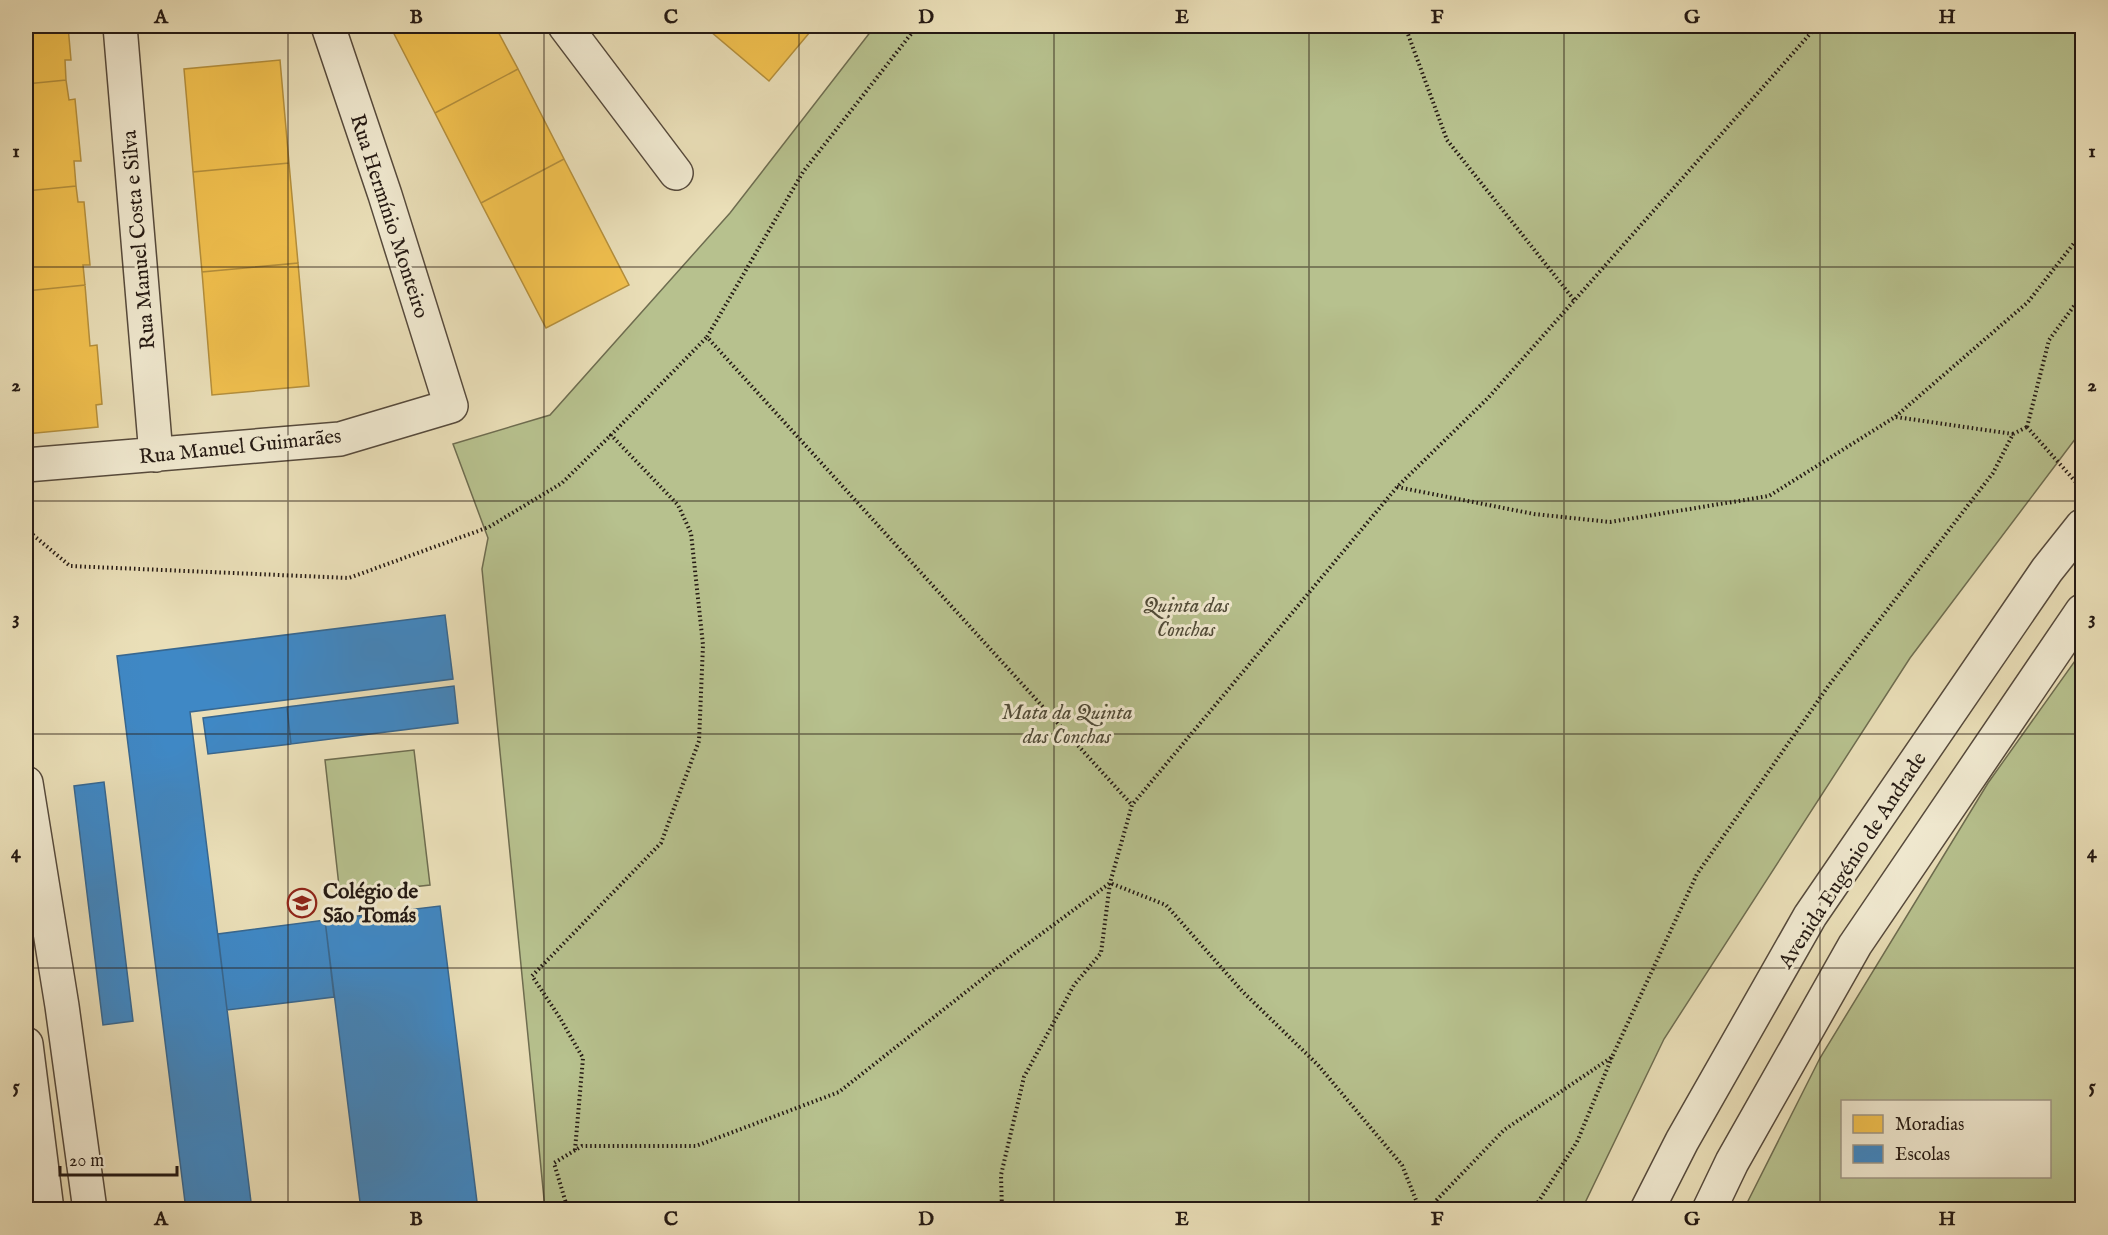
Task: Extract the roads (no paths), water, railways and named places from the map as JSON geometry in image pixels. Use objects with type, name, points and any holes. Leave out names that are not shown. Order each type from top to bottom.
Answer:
[{"type":"street","name":"Rua Manuel Costa e Silva","points":[[129,26],[156,455]]},
{"type":"street","name":"Rua Hermínio Monteiro","points":[[328,26],[385,195],[451,406]]},
{"type":"street","points":[[565,26],[676,173]]},
{"type":"street","name":"Rua Manuel Guimarães","points":[[26,465],[340,439],[451,406]]},
{"type":"street","name":"Avenida Eugénio de Andrade","points":[[1647,1209],[1682,1142],[1810,916],[2047,570],[2082,526]]},
{"type":"street","points":[[1709,1209],[1732,1162],[1855,945],[2082,611]]},
{"type":"street","points":[[26,783],[62,1006],[90,1209]]},
{"type":"street","points":[[26,1044],[47,1209]]},
{"type":"place","name":"Colégio de São Tomás","points":[[302,903]]},
{"type":"park label","name":"Quinta das Conchas","points":[[1186,617]]},
{"type":"park label","name":"Mata da Quinta das Conchas","points":[[1067,724]]}]
